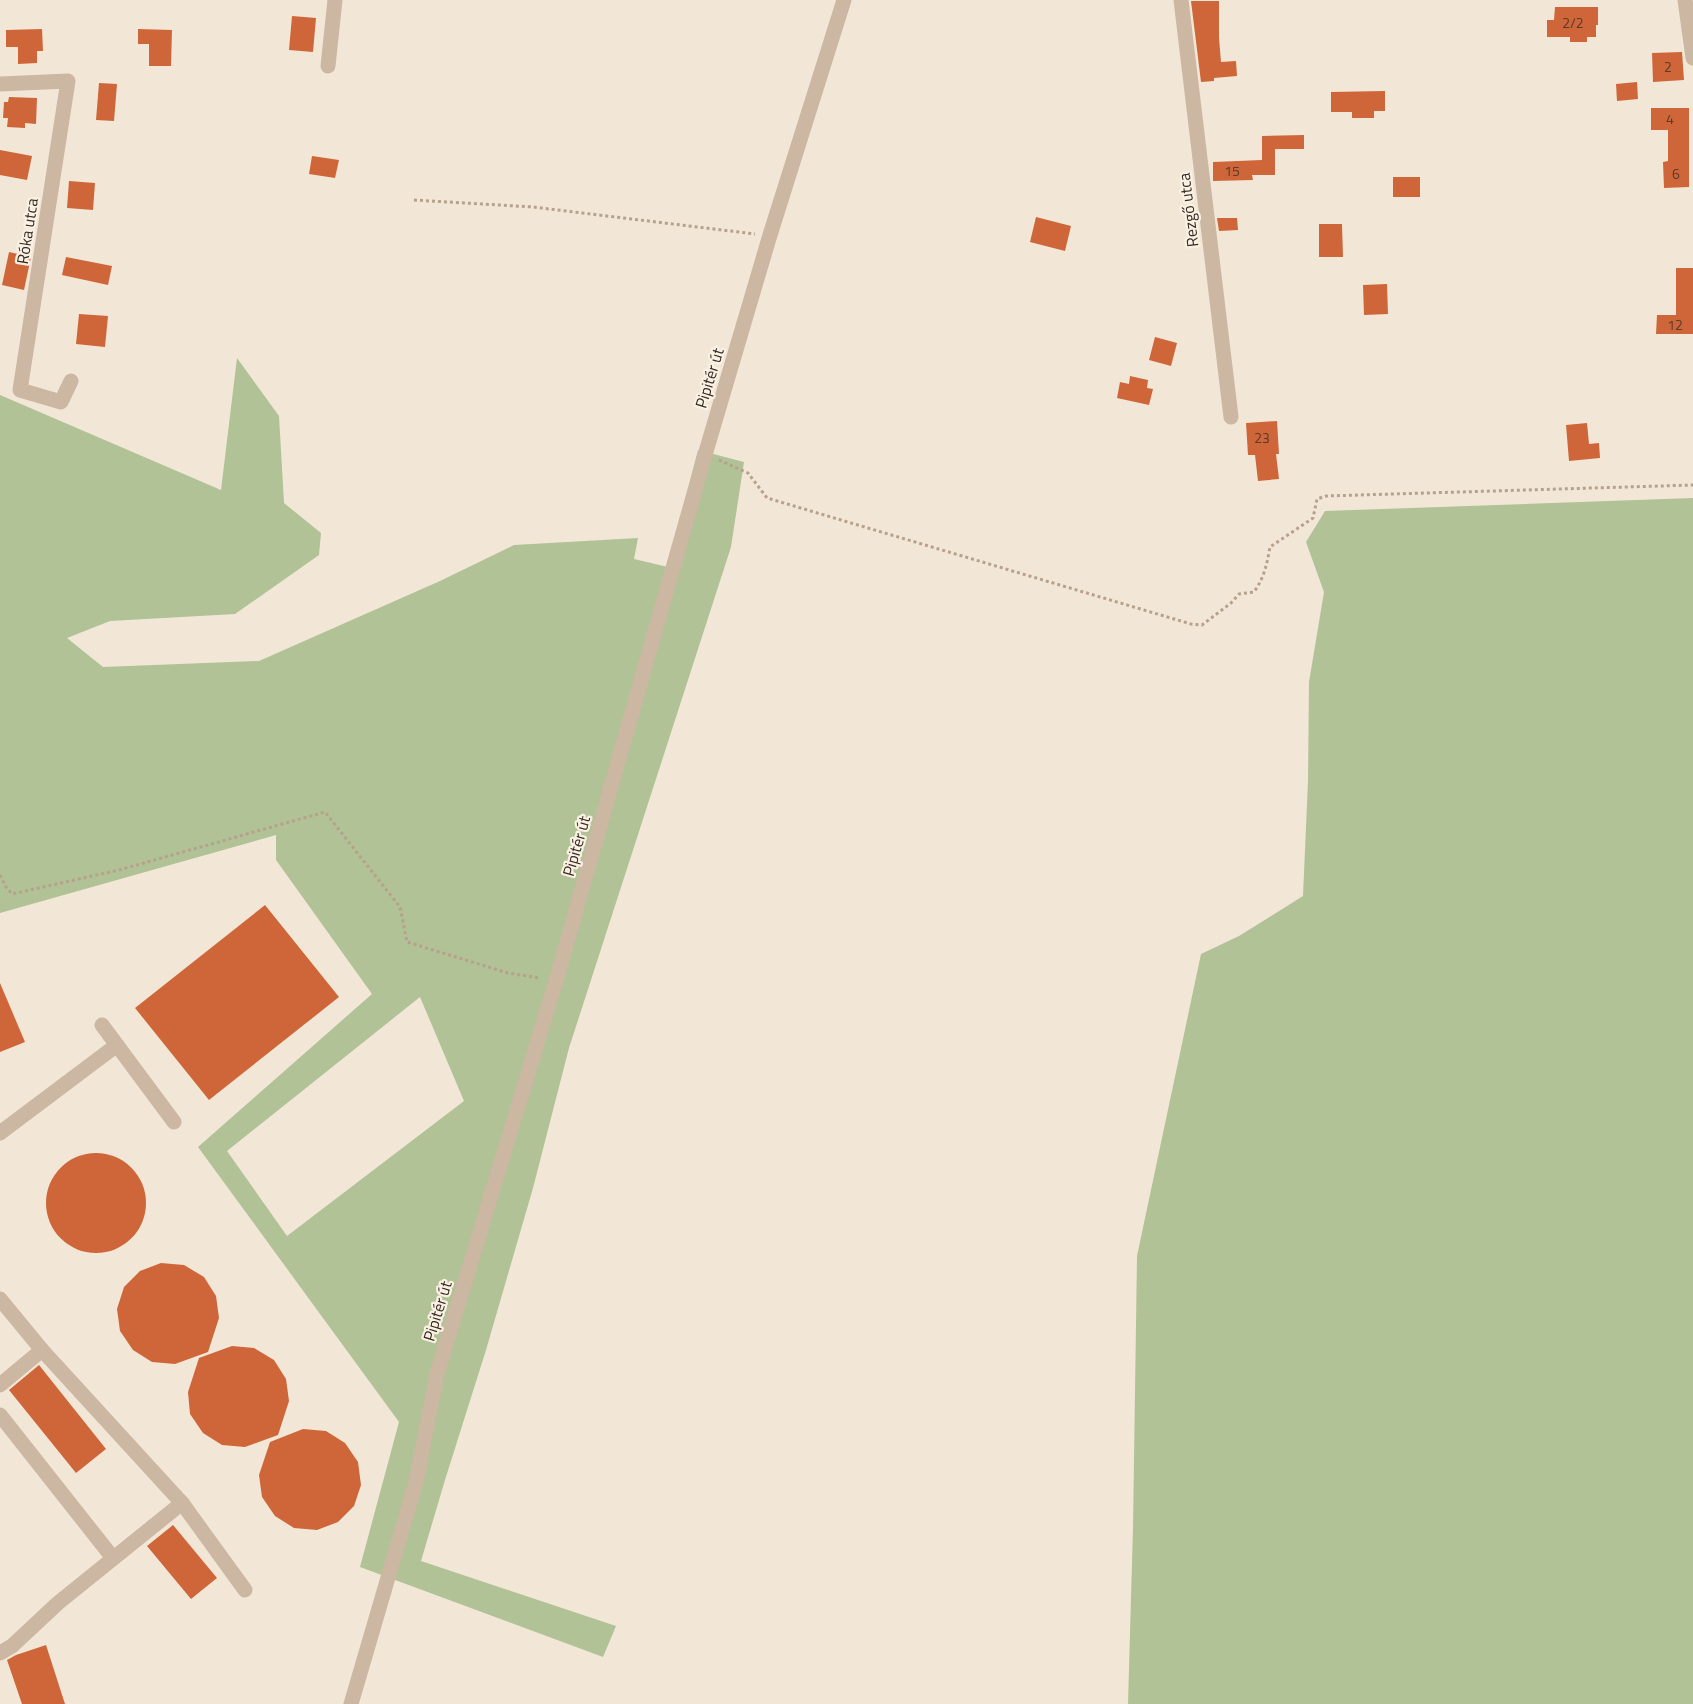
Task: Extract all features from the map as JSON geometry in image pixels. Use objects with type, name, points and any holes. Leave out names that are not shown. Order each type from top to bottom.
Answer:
[{"type":"street","points":[[328,66],[335,0]]},
{"type":"street","name":"Pipitér út","points":[[351,1704],[416,1482],[436,1374],[556,981],[705,455],[770,235],[844,0]]},
{"type":"street","name":"Rezgő utca","points":[[1181,0],[1231,417]]},
{"type":"street","points":[[1685,0],[1693,58]]},
{"type":"street","name":"Róka utca","points":[[0,84],[68,81],[20,390],[61,402],[71,381]]},
{"type":"street","points":[[102,1025],[174,1122]]},
{"type":"street","points":[[0,1133],[117,1045]]},
{"type":"street","points":[[0,1299],[42,1350],[182,1503],[245,1590]]},
{"type":"street","points":[[0,1385],[42,1350]]},
{"type":"street","points":[[0,1414],[113,1557]]},
{"type":"street","points":[[0,1653],[12,1646],[58,1603],[182,1503]]},
{"type":"path","points":[[414,200],[533,207],[770,235]]},
{"type":"path","points":[[705,455],[748,473],[766,498],[1191,624],[1202,625],[1239,594],[1254,592],[1266,568],[1270,547],[1313,518],[1317,499],[1326,496],[1693,484]]},
{"type":"path","points":[[0,875],[12,894],[119,870],[325,812],[400,908],[407,942],[508,973],[556,981]]},
{"type":"green space","points":[[237,358],[279,416],[284,503],[321,533],[319,555],[235,614],[110,621],[67,638],[103,667],[259,661],[440,581],[514,545],[638,538],[634,559],[668,567],[698,450],[744,462],[731,547],[569,1048],[533,1188],[421,1561],[616,1626],[603,1657],[360,1567],[399,1422],[198,1147],[372,994],[276,860],[276,835],[0,913],[0,395],[221,490]],"holes":[[[420,997],[464,1101],[287,1236],[227,1151]]]},
{"type":"green space","points":[[1693,498],[1693,1704],[1128,1704],[1137,1256],[1201,954],[1239,936],[1303,896],[1309,682],[1324,592],[1306,542],[1325,511]]},
{"type":"building","points":[[1191,1],[1219,1],[1221,62],[1236,61],[1237,76],[1214,78],[1214,81],[1201,82]]},
{"type":"building","points":[[1555,7],[1598,7],[1596,37],[1587,37],[1587,42],[1570,42],[1570,37],[1547,37],[1547,20],[1554,20]]},
{"type":"building","points":[[292,16],[316,18],[313,52],[289,50]]},
{"type":"building","points":[[42,29],[43,51],[37,51],[37,63],[18,64],[18,47],[6,47],[6,30]]},
{"type":"building","points":[[138,29],[172,30],[171,66],[149,66],[149,44],[138,44]]},
{"type":"building","points":[[1682,52],[1684,80],[1653,82],[1652,53]]},
{"type":"building","points":[[1637,82],[1638,99],[1617,101],[1616,84]]},
{"type":"building","points":[[99,83],[117,84],[114,121],[96,120]]},
{"type":"building","points":[[1385,91],[1385,111],[1374,111],[1374,118],[1352,118],[1352,112],[1331,112],[1331,92]]},
{"type":"building","points":[[9,97],[37,98],[36,124],[25,123],[25,128],[7,127],[8,118],[3,118],[4,102],[8,102]]},
{"type":"building","points":[[1651,108],[1689,108],[1689,187],[1664,188],[1663,162],[1668,161],[1668,130],[1651,130]]},
{"type":"building","points":[[1304,135],[1304,149],[1275,149],[1275,175],[1252,175],[1253,180],[1213,181],[1213,162],[1262,160],[1262,136]]},
{"type":"building","points":[[0,150],[32,156],[27,180],[0,175]]},
{"type":"building","points":[[312,156],[339,160],[335,178],[309,174]]},
{"type":"building","points":[[1393,177],[1420,177],[1420,197],[1393,197]]},
{"type":"building","points":[[69,181],[95,183],[93,210],[67,208]]},
{"type":"building","points":[[1036,217],[1071,226],[1065,251],[1030,242]]},
{"type":"building","points":[[1217,218],[1237,218],[1238,230],[1219,231]]},
{"type":"building","points":[[1319,224],[1342,224],[1343,257],[1319,257]]},
{"type":"building","points":[[9,252],[31,257],[24,290],[2,285]]},
{"type":"building","points":[[66,257],[112,266],[108,285],[62,275]]},
{"type":"building","points":[[1676,268],[1693,268],[1693,334],[1656,334],[1657,315],[1676,315]]},
{"type":"building","points":[[1387,284],[1388,314],[1364,315],[1363,285]]},
{"type":"building","points":[[79,314],[108,316],[105,347],[76,344]]},
{"type":"building","points":[[1155,337],[1177,343],[1171,366],[1149,360]]},
{"type":"building","points":[[1130,376],[1148,380],[1147,388],[1153,389],[1149,405],[1117,398],[1120,382],[1129,384]]},
{"type":"building","points":[[1277,421],[1279,454],[1276,454],[1279,479],[1258,481],[1255,455],[1248,455],[1246,423]]},
{"type":"building","points":[[1587,423],[1589,444],[1599,443],[1600,458],[1569,461],[1566,425]]},
{"type":"building","points":[[265,905],[339,997],[209,1100],[135,1008]]},
{"type":"building","points":[[0,983],[25,1042],[0,1052]]},
{"type":"building","points":[[96,1153],[124,1161],[138,1175],[146,1203],[138,1231],[124,1245],[96,1253],[68,1245],[54,1231],[46,1203],[54,1175],[68,1161]]},
{"type":"building","points":[[161,1263],[184,1265],[204,1277],[216,1296],[219,1318],[208,1352],[175,1364],[152,1362],[133,1350],[120,1331],[117,1309],[124,1287],[140,1271]]},
{"type":"building","points":[[232,1346],[254,1348],[274,1360],[286,1379],[289,1401],[278,1435],[245,1447],[222,1445],[203,1433],[190,1414],[188,1392],[199,1358]]},
{"type":"building","points":[[39,1365],[106,1449],[76,1473],[9,1390]]},
{"type":"building","points":[[303,1429],[326,1431],[345,1443],[358,1462],[361,1485],[354,1506],[338,1522],[317,1530],[294,1528],[275,1516],[262,1497],[259,1475],[270,1442]]},
{"type":"building","points":[[173,1525],[217,1578],[191,1599],[147,1546]]},
{"type":"building","points":[[46,1645],[65,1704],[22,1704],[7,1660]]}]
